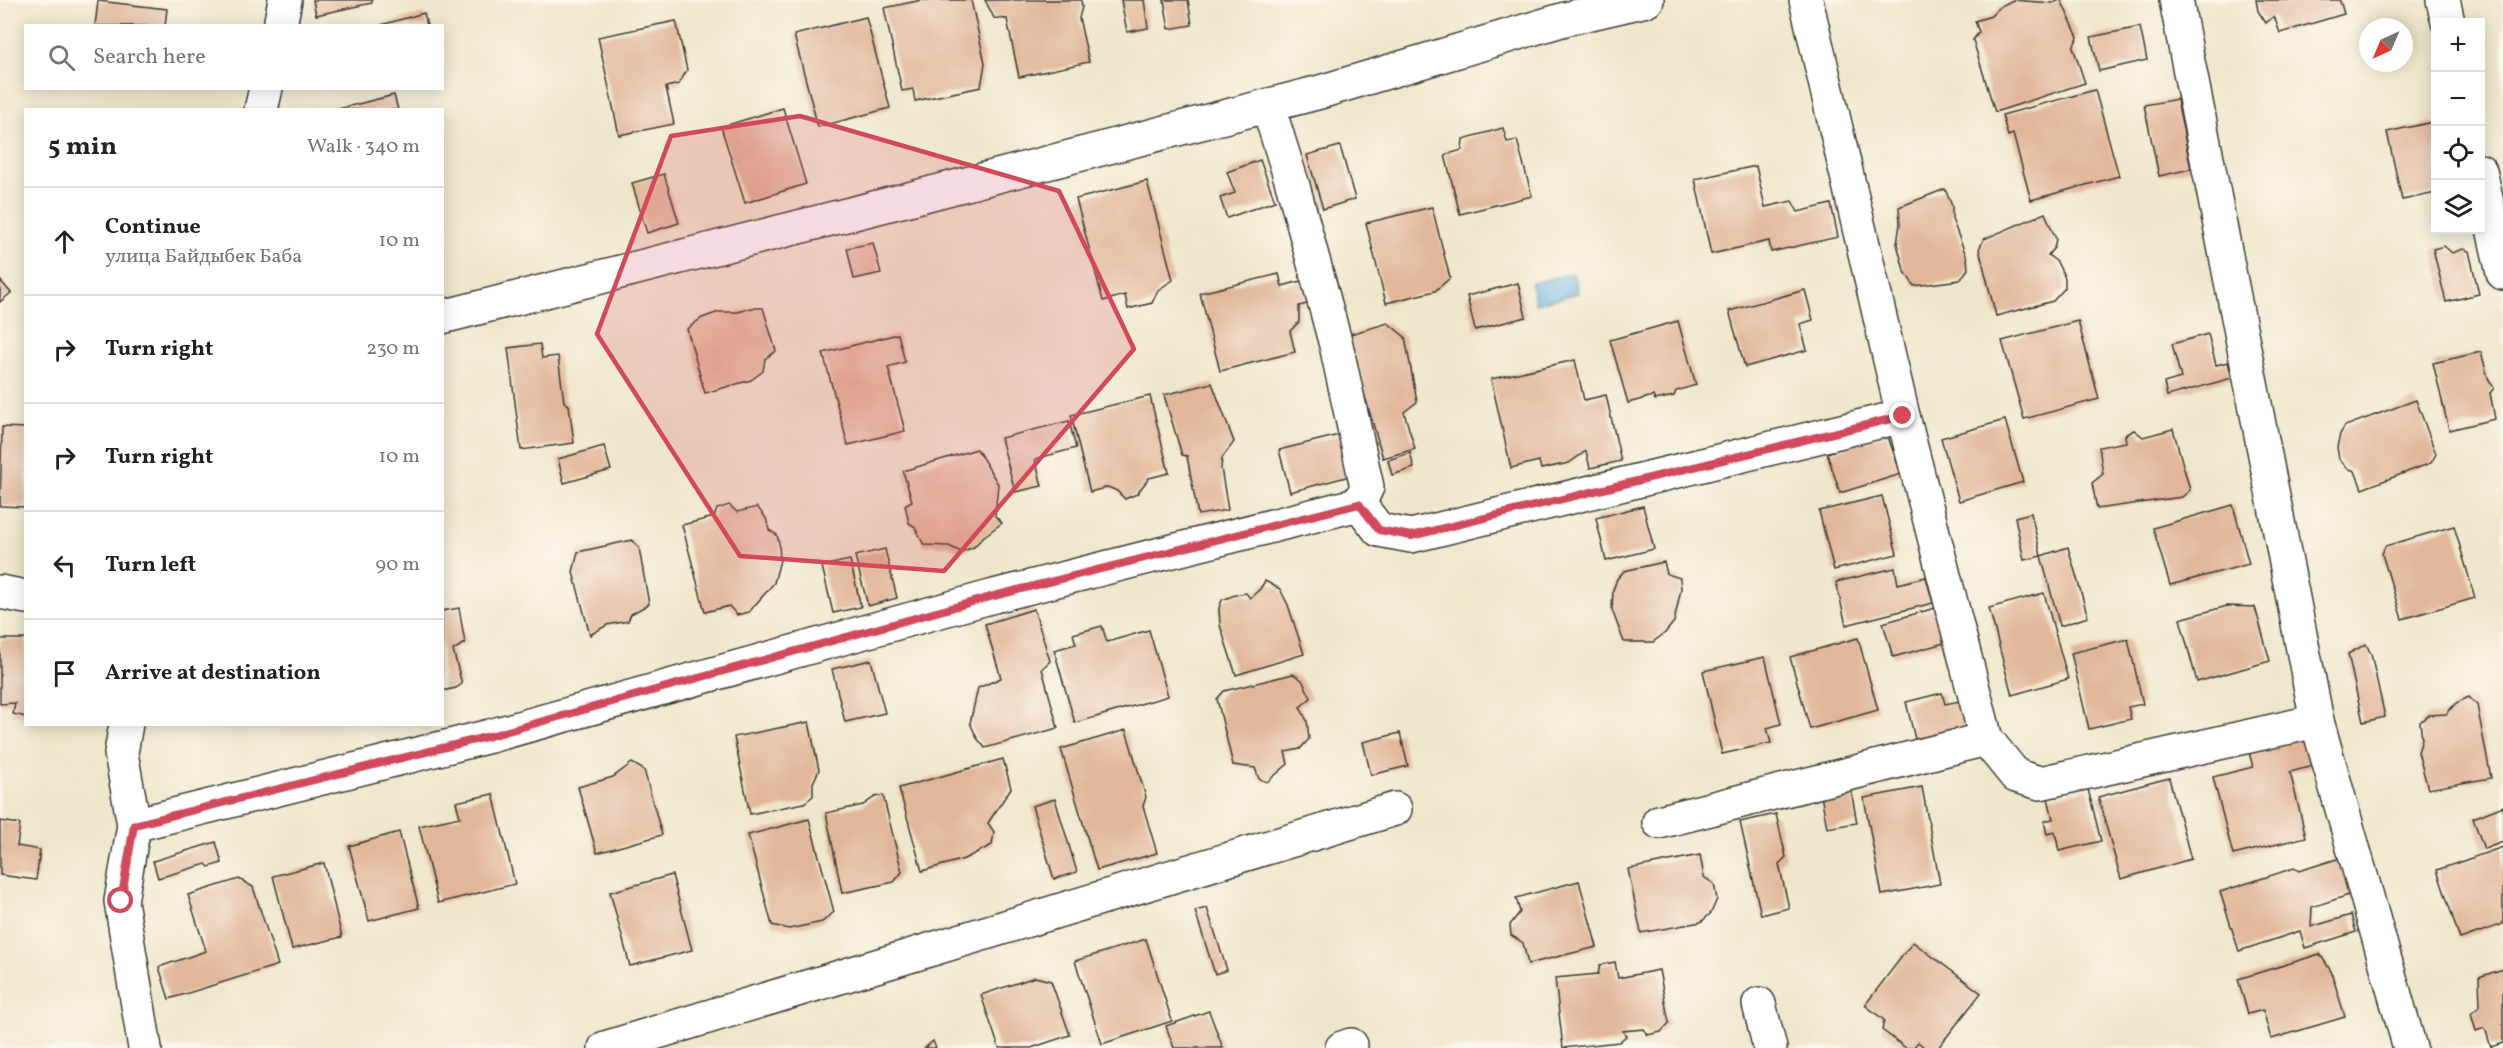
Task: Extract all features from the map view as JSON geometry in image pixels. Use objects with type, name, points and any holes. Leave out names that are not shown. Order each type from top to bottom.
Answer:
[{"type":"street","points":[[279,24],[285,0]]},
{"type":"street","points":[[444,316],[1268,106],[1564,19],[1647,0]]},
{"type":"street","points":[[1806,0],[1903,416],[1986,738],[2016,776],[2040,783],[2317,721]]},
{"type":"street","points":[[2176,0],[2317,721],[2410,1048]]},
{"type":"street","points":[[2443,0],[2447,18]]},
{"type":"street","points":[[261,108],[266,90]]},
{"type":"street","points":[[1268,106],[1293,186],[1336,345],[1367,487],[1359,504]]},
{"type":"street","points":[[2483,180],[2503,273]]},
{"type":"street","points":[[1359,504],[1379,530],[1411,536],[1903,416]]},
{"type":"street","points":[[134,825],[490,736],[994,596],[1359,504]]},
{"type":"street","points":[[0,592],[24,597]]},
{"type":"street","points":[[126,726],[121,753],[134,825],[121,901],[145,1048]]},
{"type":"street","points":[[1659,822],[1986,738]]},
{"type":"street","points":[[605,1048],[1395,808]]},
{"type":"street","points":[[1759,1004],[1770,1048]]},
{"type":"highlighted area","points":[[800,116],[1059,191],[1134,349],[944,571],[740,556],[597,334],[671,136]]},
{"type":"water","points":[[1573,273],[1578,293],[1536,304],[1531,283]]},
{"type":"building","points":[[313,0],[372,0],[372,3],[316,15]]},
{"type":"building","points":[[922,0],[971,0],[985,63],[981,87],[915,101],[913,89],[902,91],[884,8]]},
{"type":"building","points":[[985,0],[1081,0],[1079,18],[1089,62],[1019,77],[1007,19],[994,18]]},
{"type":"building","points":[[1121,0],[1144,0],[1148,28],[1127,32]]},
{"type":"building","points":[[1164,0],[1188,0],[1192,25],[1169,29]]},
{"type":"building","points":[[2013,0],[2052,3],[2061,0],[2078,37],[2073,47],[2085,83],[1995,112],[1973,40],[1979,32],[1975,21],[1991,16],[2001,6]]},
{"type":"building","points":[[2256,0],[2340,0],[2344,14],[2280,33],[2274,16],[2266,23],[2258,11]]},
{"type":"building","points":[[98,1],[167,9],[165,24],[95,24]]},
{"type":"building","points":[[424,13],[427,24],[385,24]]},
{"type":"building","points":[[866,17],[890,108],[818,127],[794,35]]},
{"type":"building","points":[[676,21],[687,70],[679,84],[666,87],[674,124],[619,135],[598,37]]},
{"type":"building","points":[[2140,27],[2147,60],[2099,71],[2091,37]]},
{"type":"building","points":[[2095,90],[2119,176],[2031,200],[2013,134],[2008,136],[2002,115]]},
{"type":"building","points":[[394,95],[397,108],[342,108]]},
{"type":"building","points":[[2177,99],[2191,169],[2159,176],[2144,105]]},
{"type":"building","points":[[783,108],[806,184],[745,203],[721,127]]},
{"type":"building","points":[[2431,122],[2431,194],[2402,200],[2387,132]]},
{"type":"building","points":[[1503,128],[1507,142],[1517,140],[1532,196],[1460,214],[1445,155],[1462,150],[1463,139]]},
{"type":"building","points":[[1340,146],[1355,199],[1323,209],[1307,155]]},
{"type":"building","points":[[1260,160],[1275,201],[1227,218],[1220,198],[1235,193],[1227,172]]},
{"type":"building","points":[[1756,166],[1765,207],[1792,201],[1798,212],[1831,204],[1838,237],[1771,252],[1769,241],[1711,254],[1695,179]]},
{"type":"building","points":[[664,174],[679,223],[647,233],[632,183]]},
{"type":"building","points":[[1147,181],[1173,280],[1158,290],[1152,303],[1128,309],[1125,295],[1103,301],[1076,199]]},
{"type":"building","points":[[1945,189],[1952,206],[1952,219],[1967,258],[1968,269],[1960,280],[1914,286],[1904,270],[1897,244],[1900,224],[1899,207]]},
{"type":"building","points":[[1432,207],[1450,278],[1435,291],[1386,303],[1366,223]]},
{"type":"building","points":[[2045,213],[2056,239],[2054,248],[2048,255],[2057,262],[2065,278],[2065,288],[2053,301],[1996,316],[1979,249],[1984,239]]},
{"type":"building","points":[[873,243],[881,273],[854,279],[847,248]]},
{"type":"building","points":[[2444,246],[2452,253],[2463,249],[2469,251],[2479,294],[2446,302],[2433,249]]},
{"type":"building","points":[[1279,274],[1282,286],[1305,280],[1311,303],[1299,306],[1299,322],[1290,331],[1295,352],[1220,371],[1200,293]]},
{"type":"building","points":[[0,280],[11,293],[0,302]]},
{"type":"building","points":[[1518,283],[1526,317],[1475,330],[1467,296]]},
{"type":"building","points":[[1805,290],[1813,320],[1800,324],[1807,350],[1745,367],[1729,311]]},
{"type":"building","points":[[763,308],[776,351],[765,359],[763,371],[751,380],[705,393],[687,329],[702,318],[719,312],[738,312]]},
{"type":"building","points":[[1678,321],[1696,385],[1676,391],[1674,396],[1655,400],[1653,396],[1628,403],[1610,340]]},
{"type":"building","points":[[2078,321],[2099,399],[2024,419],[2002,341]]},
{"type":"building","points":[[1388,323],[1405,337],[1417,402],[1404,412],[1415,449],[1383,458],[1347,335]]},
{"type":"building","points":[[898,334],[905,362],[888,367],[905,431],[848,445],[823,353]]},
{"type":"building","points":[[2208,334],[2216,365],[2228,362],[2232,378],[2167,396],[2164,383],[2181,378],[2172,344]]},
{"type":"building","points":[[540,344],[542,358],[558,356],[564,402],[569,405],[574,443],[521,450],[508,348]]},
{"type":"building","points":[[2481,352],[2488,378],[2494,388],[2490,393],[2495,419],[2449,430],[2433,363]]},
{"type":"building","points":[[1575,360],[1584,400],[1606,395],[1621,461],[1590,468],[1586,451],[1569,463],[1541,469],[1539,461],[1511,468],[1491,379]]},
{"type":"building","points":[[1212,383],[1234,442],[1222,458],[1221,468],[1228,510],[1198,515],[1187,456],[1182,455],[1164,395]]},
{"type":"building","points":[[1150,396],[1169,473],[1149,478],[1137,494],[1125,499],[1117,491],[1108,487],[1090,492],[1071,415]]},
{"type":"building","points":[[2416,400],[2436,454],[2431,463],[2362,489],[2355,471],[2347,468],[2339,459],[2337,447],[2340,434],[2345,426]]},
{"type":"building","points":[[2005,420],[2023,482],[1959,501],[1941,438]]},
{"type":"building","points":[[1069,421],[1076,448],[1035,459],[1042,486],[1015,492],[1001,438]]},
{"type":"building","points":[[2,427],[24,428],[24,507],[0,506]]},
{"type":"building","points":[[2173,429],[2190,490],[2182,497],[2097,509],[2092,483],[2103,474],[2099,447],[2126,442],[2125,435],[2134,430],[2143,437]]},
{"type":"building","points":[[1887,434],[1901,474],[1840,493],[1827,453]]},
{"type":"building","points":[[1339,435],[1350,476],[1290,492],[1279,450]]},
{"type":"building","points":[[604,446],[611,470],[564,483],[558,459]]},
{"type":"building","points":[[977,449],[998,484],[995,516],[1002,523],[974,547],[961,552],[949,546],[924,545],[914,526],[909,523],[905,505],[912,501],[903,471]]},
{"type":"building","points":[[1410,453],[1414,468],[1392,475],[1388,460]]},
{"type":"building","points":[[1882,496],[1897,554],[1834,570],[1819,511]]},
{"type":"building","points":[[729,505],[737,512],[757,507],[766,518],[769,530],[777,535],[779,543],[780,560],[774,583],[749,612],[737,615],[729,606],[705,612],[682,525],[714,517],[717,509]]},
{"type":"building","points":[[2233,505],[2249,564],[2170,585],[2153,528]]},
{"type":"building","points":[[1643,506],[1654,549],[1606,561],[1596,518]]},
{"type":"building","points":[[2031,513],[2041,556],[2024,560],[2015,517]]},
{"type":"building","points":[[2454,526],[2475,598],[2402,619],[2382,554],[2385,546]]},
{"type":"building","points":[[632,540],[639,548],[649,604],[631,614],[628,621],[607,625],[590,635],[573,572],[578,552]]},
{"type":"building","points":[[2068,547],[2088,617],[2060,626],[2041,556]]},
{"type":"building","points":[[885,549],[897,598],[868,606],[855,556]]},
{"type":"building","points":[[850,560],[861,607],[833,613],[822,566]]},
{"type":"building","points":[[1664,562],[1667,574],[1680,578],[1681,589],[1674,622],[1653,642],[1624,642],[1612,610],[1613,590],[1617,579],[1624,571]]},
{"type":"building","points":[[1895,568],[1898,584],[1926,577],[1933,603],[1846,625],[1836,582]]},
{"type":"building","points":[[1265,581],[1280,589],[1288,605],[1304,654],[1236,675],[1220,625],[1219,608],[1222,600],[1235,595],[1246,593],[1250,598]]},
{"type":"building","points":[[2044,593],[2068,679],[2012,695],[1989,608]]},
{"type":"building","points":[[1942,606],[1952,641],[1893,657],[1883,623]]},
{"type":"building","points":[[2227,606],[2255,607],[2270,661],[2197,682],[2180,619]]},
{"type":"building","points":[[459,608],[465,643],[453,650],[462,684],[444,691],[444,611]]},
{"type":"building","points":[[1034,609],[1050,661],[1042,669],[1058,728],[985,748],[970,723],[978,688],[1001,678],[985,624]]},
{"type":"building","points":[[1102,626],[1107,642],[1149,630],[1168,696],[1075,723],[1054,650],[1076,644],[1073,634]]},
{"type":"building","points":[[1858,638],[1878,710],[1810,729],[1790,657]]},
{"type":"building","points":[[0,639],[24,639],[24,717],[13,714],[15,703],[0,704]]},
{"type":"building","points":[[2128,639],[2143,704],[2128,707],[2131,719],[2089,729],[2071,653]]},
{"type":"building","points":[[2366,644],[2371,654],[2385,717],[2363,722],[2348,654]]},
{"type":"building","points":[[1765,657],[1781,724],[1767,728],[1771,743],[1722,754],[1703,671]]},
{"type":"building","points":[[871,660],[885,713],[845,722],[832,669]]},
{"type":"building","points":[[1293,674],[1302,680],[1311,698],[1300,707],[1307,721],[1309,739],[1300,749],[1285,752],[1288,764],[1267,782],[1259,779],[1255,768],[1233,765],[1217,699],[1224,691]]},
{"type":"building","points":[[1942,693],[1945,704],[1960,701],[1967,727],[1915,739],[1906,702]]},
{"type":"building","points":[[2469,697],[2477,705],[2491,778],[2428,789],[2418,752],[2422,740],[2420,722],[2428,715],[2446,714],[2456,703]]},
{"type":"building","points":[[809,722],[819,770],[813,783],[813,796],[804,803],[750,814],[734,737]]},
{"type":"building","points":[[2314,724],[2324,763],[2290,772],[2306,837],[2233,855],[2213,777],[2253,767],[2246,741]]},
{"type":"building","points":[[1126,730],[1146,797],[1143,806],[1157,853],[1097,870],[1061,749]]},
{"type":"building","points":[[1400,733],[1408,766],[1371,775],[1363,742]]},
{"type":"building","points":[[1003,759],[1011,788],[988,823],[994,832],[992,845],[964,859],[922,871],[899,788]]},
{"type":"building","points":[[632,763],[644,770],[662,835],[597,853],[578,787],[613,777]]},
{"type":"building","points":[[2169,778],[2191,859],[2121,879],[2098,797]]},
{"type":"building","points":[[1850,784],[1857,823],[1827,828],[1820,789]]},
{"type":"building","points":[[1922,787],[1940,884],[1882,895],[1864,798]]},
{"type":"building","points":[[2088,789],[2101,841],[2059,851],[2055,832],[2047,834],[2044,821],[2053,819],[2048,798]]},
{"type":"building","points":[[493,794],[515,884],[438,903],[419,826],[460,817],[456,802]]},
{"type":"building","points":[[883,795],[902,872],[894,882],[842,893],[826,813],[863,805]]},
{"type":"building","points":[[1055,799],[1077,872],[1054,879],[1032,806]]},
{"type":"building","points":[[2503,806],[2503,842],[2484,849],[2473,818]]},
{"type":"building","points":[[1776,814],[1786,857],[1779,864],[1789,908],[1761,915],[1740,822]]},
{"type":"building","points":[[809,819],[834,912],[822,922],[789,929],[772,925],[748,835]]},
{"type":"building","points":[[0,821],[20,824],[17,846],[40,850],[36,880],[0,875]]},
{"type":"building","points":[[399,832],[419,908],[369,921],[349,846]]},
{"type":"building","points":[[216,842],[222,863],[209,867],[206,864],[158,878],[153,861]]},
{"type":"building","points":[[2503,847],[2503,924],[2460,939],[2437,870]]},
{"type":"building","points":[[1700,855],[1704,877],[1714,884],[1717,899],[1711,913],[1701,922],[1641,933],[1628,869]]},
{"type":"building","points":[[2340,858],[2352,894],[2312,907],[2311,927],[2351,915],[2356,932],[2305,948],[2300,931],[2239,951],[2220,892],[2294,868],[2299,871]]},
{"type":"building","points":[[324,863],[342,937],[292,949],[273,876]]},
{"type":"building","points":[[672,875],[692,950],[630,966],[610,892]]},
{"type":"building","points":[[239,879],[253,887],[278,965],[169,999],[159,967],[206,951],[188,895]]},
{"type":"building","points":[[1579,881],[1597,947],[1528,964],[1523,943],[1511,935],[1510,925],[1520,912],[1516,898]]},
{"type":"building","points":[[1207,908],[1227,970],[1215,974],[1195,911]]},
{"type":"building","points":[[1146,939],[1172,1021],[1102,1044],[1075,961]]},
{"type":"building","points":[[1913,942],[1981,993],[1938,1048],[1925,1048],[1918,1042],[1913,1048],[1906,1048],[1882,1030],[1884,1020],[1865,1005]]},
{"type":"building","points":[[2320,954],[2331,971],[2345,1017],[2271,1039],[2263,1010],[2248,1014],[2238,979]]},
{"type":"building","points":[[1615,962],[1618,978],[1659,970],[1669,1023],[1661,1032],[1648,1035],[1644,1029],[1623,1031],[1626,1036],[1619,1042],[1563,1048],[1555,978],[1598,974],[1600,965]]},
{"type":"building","points":[[2503,969],[2503,1043],[2491,1047],[2485,1028],[2476,1031],[2471,1014],[2480,1006],[2479,977]]},
{"type":"building","points":[[1035,977],[1051,981],[1070,1035],[1031,1048],[999,1048],[981,995]]},
{"type":"building","points":[[1209,1011],[1223,1048],[1174,1048],[1166,1026]]},
{"type":"building","points":[[933,1041],[936,1048],[925,1048]]},
{"type":"route","points":[[121,901],[134,825],[490,736],[994,596],[1359,504],[1379,530],[1411,536],[1903,416]]}]
